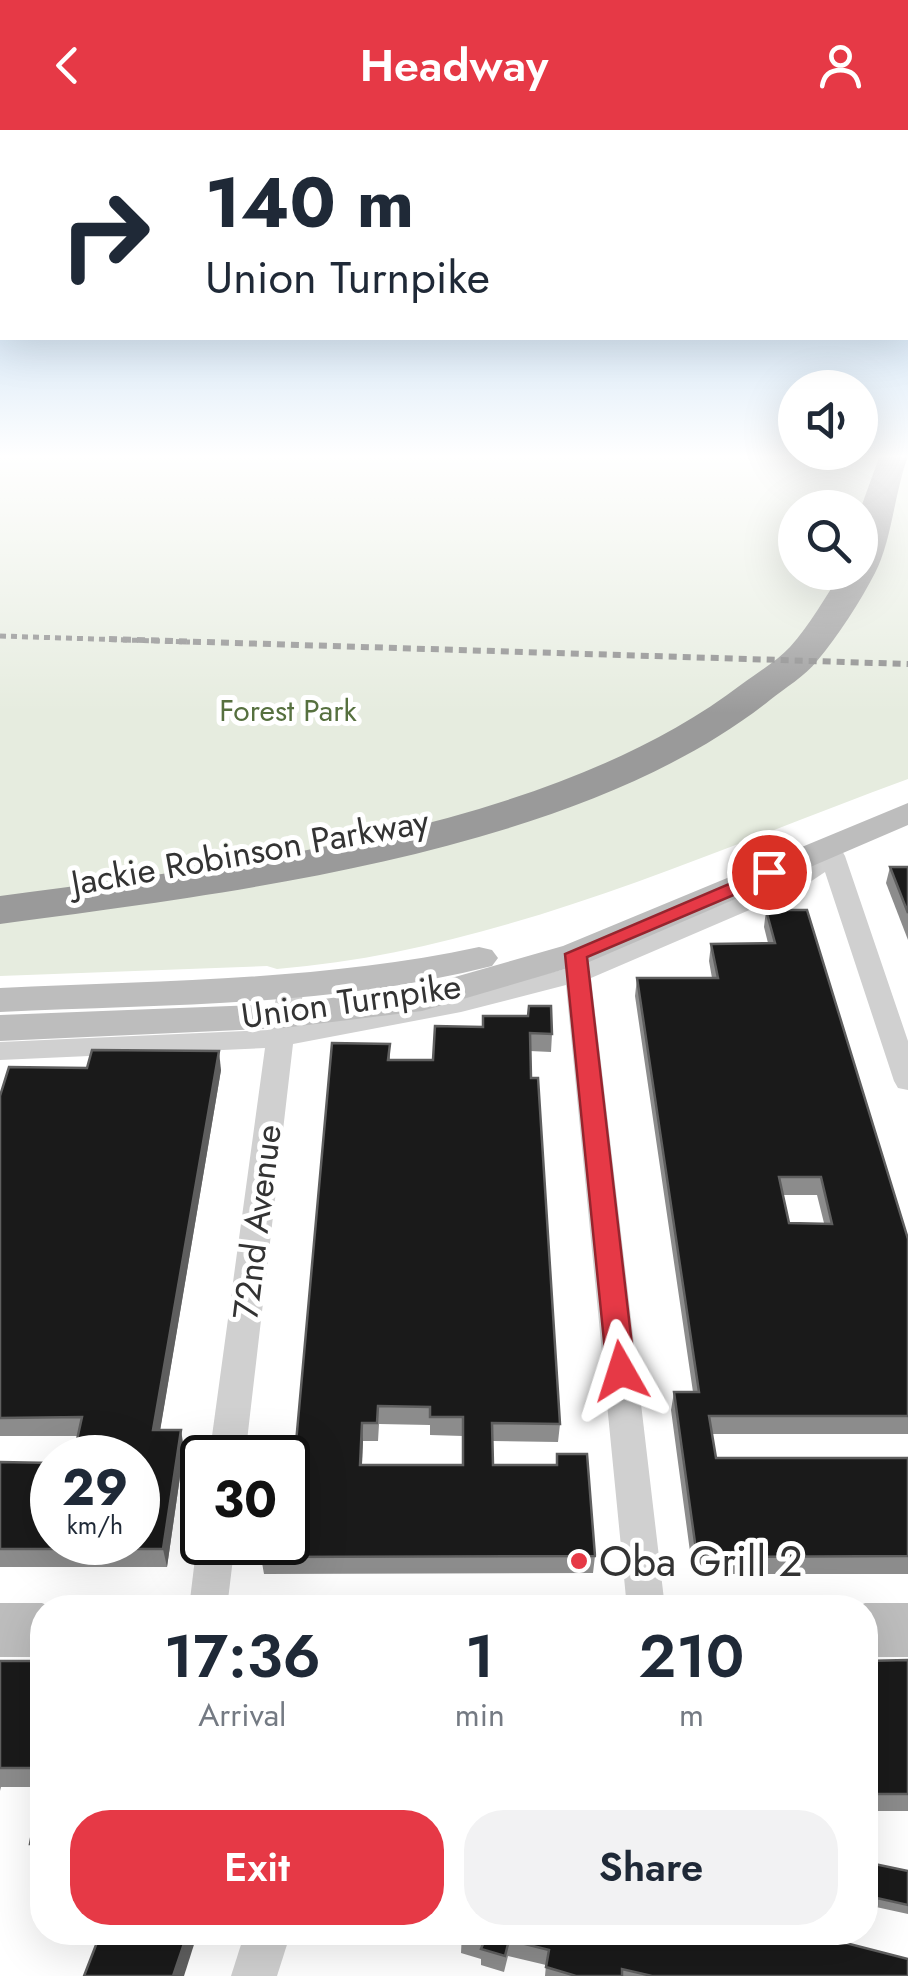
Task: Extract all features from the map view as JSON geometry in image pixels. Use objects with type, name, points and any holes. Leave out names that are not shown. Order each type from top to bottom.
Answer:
[{"type":"highway","name":"Jackie Robinson Parkway","points":[[0,896],[326,846],[486,806],[571,775],[684,721],[763,667],[816,612],[828,590]]},
{"type":"highway","name":"Jackie Robinson Parkway","points":[[0,910],[239,878],[397,846],[520,809],[608,775],[700,732],[792,668],[827,633],[852,590]]},
{"type":"main road","name":"Union Turnpike","points":[[0,1000],[285,1014],[535,944],[908,795]]},
{"type":"main road","name":"Union Turnpike","points":[[0,1028],[285,1014],[422,999],[577,964],[908,813]]},
{"type":"main road","points":[[0,1630],[30,1630]]},
{"type":"main road","points":[[878,1630],[908,1630]]},
{"type":"street","points":[[831,851],[908,1081]]},
{"type":"street","points":[[577,964],[645,1595]]},
{"type":"street","name":"Union Turnpike","points":[[0,1051],[285,1014]]},
{"type":"street","name":"72nd Avenue","points":[[230,1435],[285,1014]]},
{"type":"street","points":[[210,1595],[213,1565]]},
{"type":"street","points":[[254,1976],[264,1945]]},
{"type":"green space","name":"Forest Park","points":[[0,541],[778,541],[778,590],[878,590],[878,541],[908,541],[908,779],[676,867],[519,921],[359,959],[277,969],[267,966],[0,976]]},
{"type":"building","points":[[890,867],[908,867],[908,913]]},
{"type":"building","points":[[766,910],[807,910],[908,1239],[908,1416],[709,1416],[716,1458],[908,1458],[908,1556],[697,1557],[674,1392],[699,1392],[637,978],[718,978],[711,944],[775,943]],"holes":[[[779,1177],[821,1177],[832,1224],[789,1223]]]},
{"type":"building","points":[[529,1006],[551,1006],[552,1034],[530,1033],[531,1078],[538,1078],[560,1424],[492,1423],[493,1465],[557,1465],[557,1454],[587,1454],[595,1556],[310,1557],[310,1435],[297,1435],[332,1043],[390,1044],[388,1060],[433,1060],[435,1026],[483,1027],[483,1016],[528,1016]],"holes":[[[378,1406],[430,1407],[430,1417],[463,1417],[463,1465],[360,1465],[362,1423],[377,1423]]]},
{"type":"building","points":[[92,1050],[219,1051],[153,1430],[181,1430],[163,1549],[160,1435],[78,1435],[82,1417],[0,1418],[0,1096],[9,1067],[87,1068]]},
{"type":"building","points":[[0,1462],[30,1463],[30,1549],[0,1549]]},
{"type":"building","points":[[908,1660],[908,1794],[878,1794],[878,1661]]},
{"type":"building","points":[[0,1661],[30,1661],[30,1768],[0,1768]]},
{"type":"building","points":[[878,1865],[908,1871],[908,1905],[878,1898]]},
{"type":"building","points":[[96,1945],[184,1945],[173,1976],[84,1976]]},
{"type":"building","points":[[483,1945],[508,1945],[505,1956],[481,1949]]},
{"type":"building","points":[[529,1945],[854,1945],[908,1959],[908,1976],[652,1976],[622,1969],[622,1976],[576,1976],[546,1967],[549,1950]]},
{"type":"railway","points":[[0,636],[190,642]]},
{"type":"railway","points":[[109,639],[908,664]]},
{"type":"place","name":"Oba Grill 2","points":[[579,1561]]},
{"type":"route","points":[[621,1371],[576,954],[769,872]]}]
